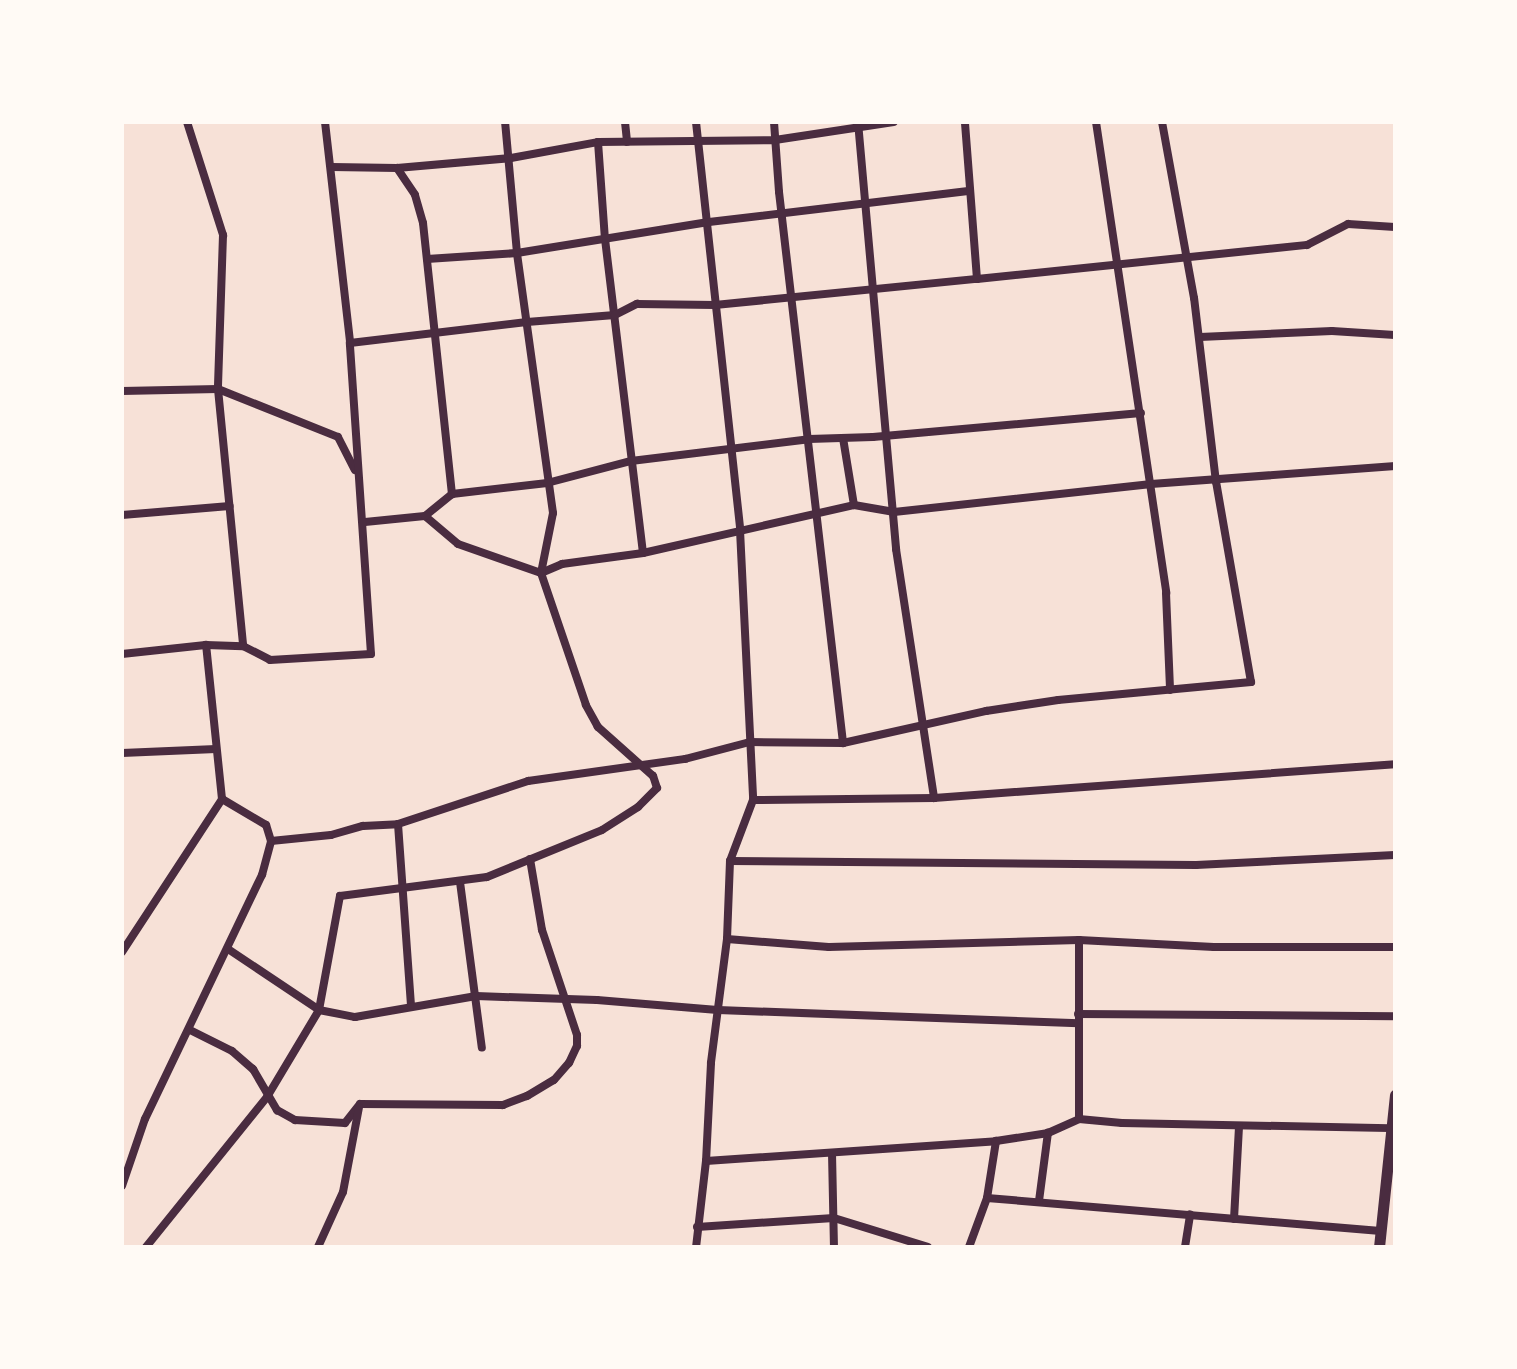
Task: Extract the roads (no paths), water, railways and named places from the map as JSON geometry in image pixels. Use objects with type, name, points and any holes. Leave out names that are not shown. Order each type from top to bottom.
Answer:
[{"type":"street","points":[[187,122],[223,235],[218,389],[243,646]]},
{"type":"street","points":[[122,654],[206,645],[243,646],[270,660],[371,654],[365,522],[358,476],[350,343],[325,122]]},
{"type":"street","points":[[146,1247],[267,1097],[319,1010],[325,960],[340,896],[487,877],[579,841],[638,807],[657,788],[653,776],[598,727],[586,705],[541,573],[553,513],[517,253],[511,158],[505,122]]},
{"type":"street","points":[[625,122],[627,142]]},
{"type":"street","points":[[696,122],[740,530],[753,800],[730,861],[727,939],[711,1063],[706,1161],[696,1247]]},
{"type":"street","points":[[774,122],[791,300],[843,743]]},
{"type":"street","points":[[332,167],[397,168],[511,158],[598,142],[775,140],[894,122]]},
{"type":"street","points":[[965,122],[977,279]]},
{"type":"street","points":[[1096,122],[1166,593],[1170,690]]},
{"type":"street","points":[[271,841],[331,835],[363,826],[398,824],[528,781],[639,763],[685,759],[750,742],[843,743],[1058,700],[1251,682],[1216,482],[1200,337],[1162,122]]},
{"type":"street","points":[[858,126],[884,435],[934,798]]},
{"type":"street","points":[[598,142],[605,239],[643,553]]},
{"type":"street","points":[[397,168],[420,206],[452,494]]},
{"type":"street","points":[[427,259],[517,253],[709,222],[968,191]]},
{"type":"street","points":[[350,343],[615,315],[637,304],[715,305],[791,300],[1187,259],[1307,245],[1348,224],[1395,227]]},
{"type":"street","points":[[1200,337],[1332,331],[1395,335]]},
{"type":"street","points":[[122,391],[218,389],[338,437],[358,476]]},
{"type":"street","points":[[365,522],[425,516],[452,494],[547,483],[631,461],[809,439],[1141,413]]},
{"type":"street","points":[[843,438],[854,505]]},
{"type":"street","points":[[425,516],[458,544],[541,573],[562,564],[643,553],[854,505],[894,512],[1151,484],[1216,482],[1310,471],[1395,466]]},
{"type":"street","points":[[122,515],[230,506]]},
{"type":"street","points":[[122,952],[222,799],[206,645]]},
{"type":"street","points":[[122,753],[216,749]]},
{"type":"street","points":[[753,800],[934,798],[1395,764]]},
{"type":"street","points":[[122,1186],[145,1119],[262,875],[271,841],[266,825],[222,799]]},
{"type":"street","points":[[398,824],[411,1006]]},
{"type":"street","points":[[730,861],[1182,865],[1395,855]]},
{"type":"street","points":[[360,1104],[503,1105],[527,1096],[554,1080],[577,1046],[575,1020],[564,1000],[542,930],[530,859]]},
{"type":"street","points":[[460,882],[482,1048]]},
{"type":"street","points":[[727,939],[829,947],[1079,940],[1214,947],[1395,947]]},
{"type":"street","points":[[1079,940],[1079,1119]]},
{"type":"street","points":[[228,949],[319,1010],[355,1017],[476,996],[718,1010],[1078,1018],[1395,1016]]},
{"type":"street","points":[[190,1030],[211,1039],[243,1060],[253,1069],[277,1110],[295,1120],[345,1123],[360,1104]]},
{"type":"street","points":[[1379,1247],[1390,1193],[1389,1128],[1395,1095]]},
{"type":"street","points":[[318,1247],[343,1192],[354,1152],[360,1104]]},
{"type":"street","points":[[706,1161],[996,1141],[1048,1133],[1079,1119],[1389,1128]]},
{"type":"street","points":[[1234,1219],[1239,1126]]},
{"type":"street","points":[[1039,1201],[1048,1133]]},
{"type":"street","points":[[969,1247],[987,1198],[996,1141]]},
{"type":"street","points":[[832,1153],[834,1247]]},
{"type":"street","points":[[987,1198],[1381,1231]]},
{"type":"street","points":[[1185,1247],[1190,1214]]},
{"type":"street","points":[[697,1227],[834,1218],[928,1247]]}]
